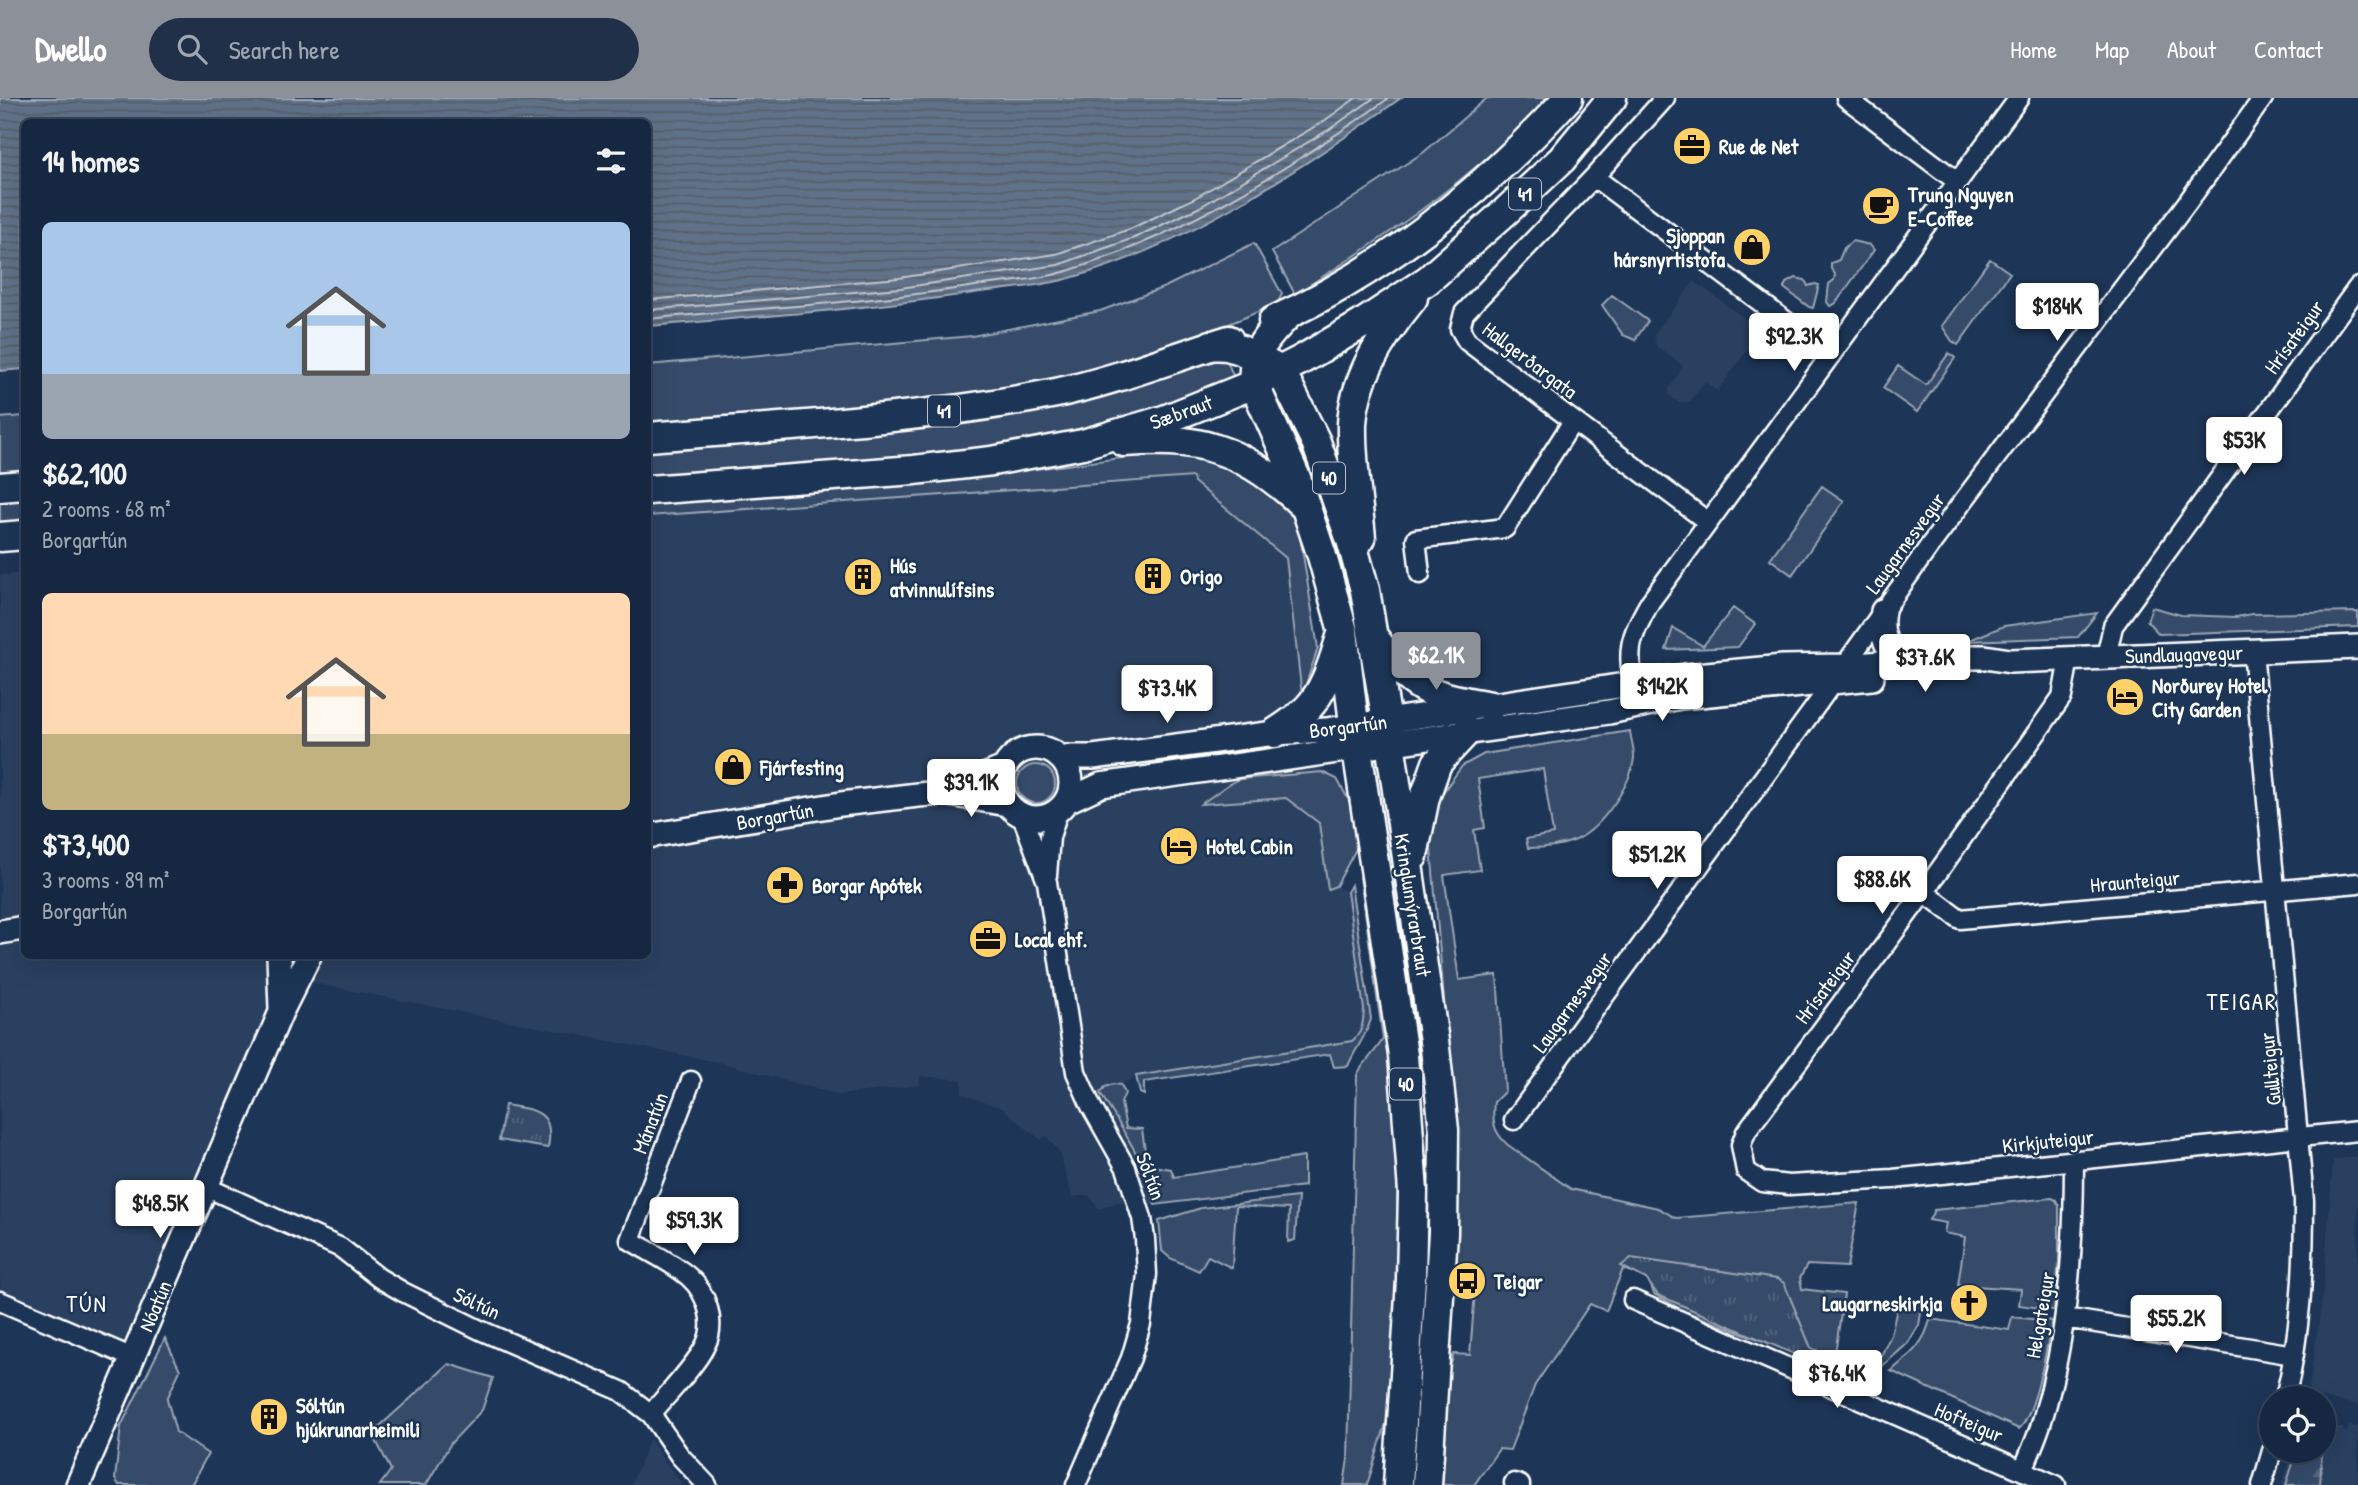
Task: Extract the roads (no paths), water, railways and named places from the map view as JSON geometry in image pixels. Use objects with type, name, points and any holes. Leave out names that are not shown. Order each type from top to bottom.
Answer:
[{"type":"main road","name":"41","points":[[651,437],[906,416],[988,405],[1059,393],[1232,339],[1290,313],[1382,261],[1462,200],[1529,141],[1569,98]]},
{"type":"main road","name":"41","points":[[1281,371],[1362,324],[1428,280],[1562,159],[1612,98]]},
{"type":"main road","points":[[1365,590],[1352,422],[1360,383],[1374,355],[1428,280]]},
{"type":"main road","points":[[1255,371],[1270,333],[1290,313]]},
{"type":"main road","points":[[1211,345],[1227,346],[1255,371],[1281,371]]},
{"type":"main road","name":"Kringlumýrarbraut","points":[[1255,371],[1305,506],[1372,737],[1409,883],[1435,1048],[1444,1130],[1445,1176],[1427,1485]]},
{"type":"main road","name":"Sæbraut","points":[[651,490],[914,470],[992,461],[1083,444],[1164,420],[1255,371]]},
{"type":"main road","name":"Kringlumýrarbraut","points":[[1281,371],[1316,442],[1351,540],[1365,590],[1373,636],[1372,737],[1403,1055],[1413,1192],[1411,1280],[1398,1485]]},
{"type":"main road","points":[[1083,444],[1184,442],[1217,449],[1279,483],[1305,506]]},
{"type":"main road","points":[[0,487],[21,485]]},
{"type":"main road","points":[[0,537],[21,536]]},
{"type":"main road","points":[[1275,733],[1306,710],[1316,698],[1328,676],[1343,631]]},
{"type":"main road","points":[[1373,636],[1398,670],[1425,690],[1448,699],[1491,706]]},
{"type":"main road","points":[[1409,883],[1422,810],[1437,763],[1467,732]]},
{"type":"main road","points":[[1372,737],[1409,995],[1435,1048]]},
{"type":"street","name":"Hallgerðargata","points":[[1665,98],[1464,313],[1459,324],[1461,334],[1467,341],[1708,522]]},
{"type":"street","points":[[1846,98],[1958,182]]},
{"type":"street","points":[[1634,695],[1630,648],[1636,628],[1650,602],[2019,98]]},
{"type":"street","name":"Laugarnesvegur","points":[[1514,1120],[1883,611],[2263,98]]},
{"type":"street","points":[[1594,177],[1831,355]]},
{"type":"street","name":"Hrísateigur","points":[[2106,657],[2113,626],[2358,287]]},
{"type":"street","name":"Hallgerðargata","points":[[1420,574],[1416,539],[1505,528],[1573,421]]},
{"type":"street","points":[[1883,611],[1882,635],[1889,649],[1902,661]]},
{"type":"street","name":"Sundlaugavegur","points":[[1838,675],[1902,661],[1985,657],[2010,661],[2358,647]]},
{"type":"street","name":"Gullteigur","points":[[2253,651],[2274,891],[2300,1137],[2304,1241],[2299,1321],[2288,1386]]},
{"type":"street","name":"Hrísateigur","points":[[1746,1171],[1741,1145],[1746,1132],[1924,892],[2062,697],[2069,659]]},
{"type":"street","name":"Sundlaugavegur","points":[[1838,675],[1911,673],[1991,666],[2010,661]]},
{"type":"street","name":"Borgartún","points":[[944,793],[1004,768],[1014,755],[1032,748],[1042,748],[1059,757],[1093,757],[1275,733],[1372,737],[1467,732],[1609,712],[1634,695],[1685,676],[1771,668],[1838,675]]},
{"type":"street","name":"Borgartún","points":[[651,836],[852,803],[944,793],[979,797],[1041,818],[1101,785],[1372,737],[1491,706],[1634,695]]},
{"type":"street","points":[[1059,757],[1067,766],[1071,778],[1071,790],[1062,806]]},
{"type":"street","points":[[1004,768],[1000,786],[1014,810]]},
{"type":"street","name":"Sóltún","points":[[1062,806],[1050,837],[1047,882],[1076,1072],[1133,1187],[1143,1225],[1147,1274],[1141,1324],[1134,1346],[1076,1485]]},
{"type":"street","name":"Sóltún","points":[[1014,810],[1047,882]]},
{"type":"street","name":"Hraunteigur","points":[[1924,892],[1960,919],[2358,883]]},
{"type":"street","points":[[0,932],[21,928]]},
{"type":"street","name":"Nóatún","points":[[279,959],[281,1012]]},
{"type":"street","name":"Nóatún","points":[[78,1485],[281,1012],[308,959]]},
{"type":"street","name":"Mánatún","points":[[651,1413],[705,1347],[710,1326],[704,1296],[691,1279],[630,1240],[691,1081]]},
{"type":"street","name":"Kirkjuteigur","points":[[1746,1171],[1762,1182],[1789,1185],[1893,1179],[2358,1131]]},
{"type":"street","name":"Helgateigur","points":[[2023,1471],[2042,1421],[2065,1318],[2071,1271],[2074,1162]]},
{"type":"street","name":"Sóltún","points":[[206,1187],[341,1248],[379,1278],[480,1330],[621,1391],[651,1413],[681,1456],[707,1485]]},
{"type":"street","name":"Hofteigur","points":[[1633,1300],[2056,1485]]},
{"type":"street","points":[[0,1301],[133,1358]]},
{"type":"street","points":[[2065,1318],[2294,1355]]},
{"type":"street","points":[[2262,1485],[2268,1463]]},
{"type":"water","points":[[0,98],[1401,98],[1282,178],[1196,228],[1151,249],[1063,280],[893,304],[651,326],[651,119],[21,119],[21,369],[0,371]]},
{"type":"place","name":"Rue de Net","points":[[1692,146]]},
{"type":"place","name":"Trung Nguyen E-Coffee","points":[[1881,206]]},
{"type":"place","name":"Sjoppan hársnyrtistofa","points":[[1752,247]]},
{"type":"place","name":"Origo","points":[[1153,576]]},
{"type":"place","name":"Hús atvinnulífsins","points":[[863,577]]},
{"type":"place","name":"Norðurey Hotel City Garden","points":[[2125,697]]},
{"type":"place","name":"Fjárfesting","points":[[733,767]]},
{"type":"place","name":"Hotel Cabin","points":[[1179,846]]},
{"type":"place","name":"Borgar Apótek","points":[[785,885]]},
{"type":"place","name":"Local ehf.","points":[[988,939]]},
{"type":"place","name":"Teigar","points":[[1467,1281]]},
{"type":"place","name":"Laugarneskirkja","points":[[1969,1303]]},
{"type":"place","name":"Sóltún hjúkrunarheimili","points":[[269,1417]]},
{"type":"district","name":"TEIGAR","points":[[2242,1001]]},
{"type":"district","name":"TÚN","points":[[87,1303]]}]
